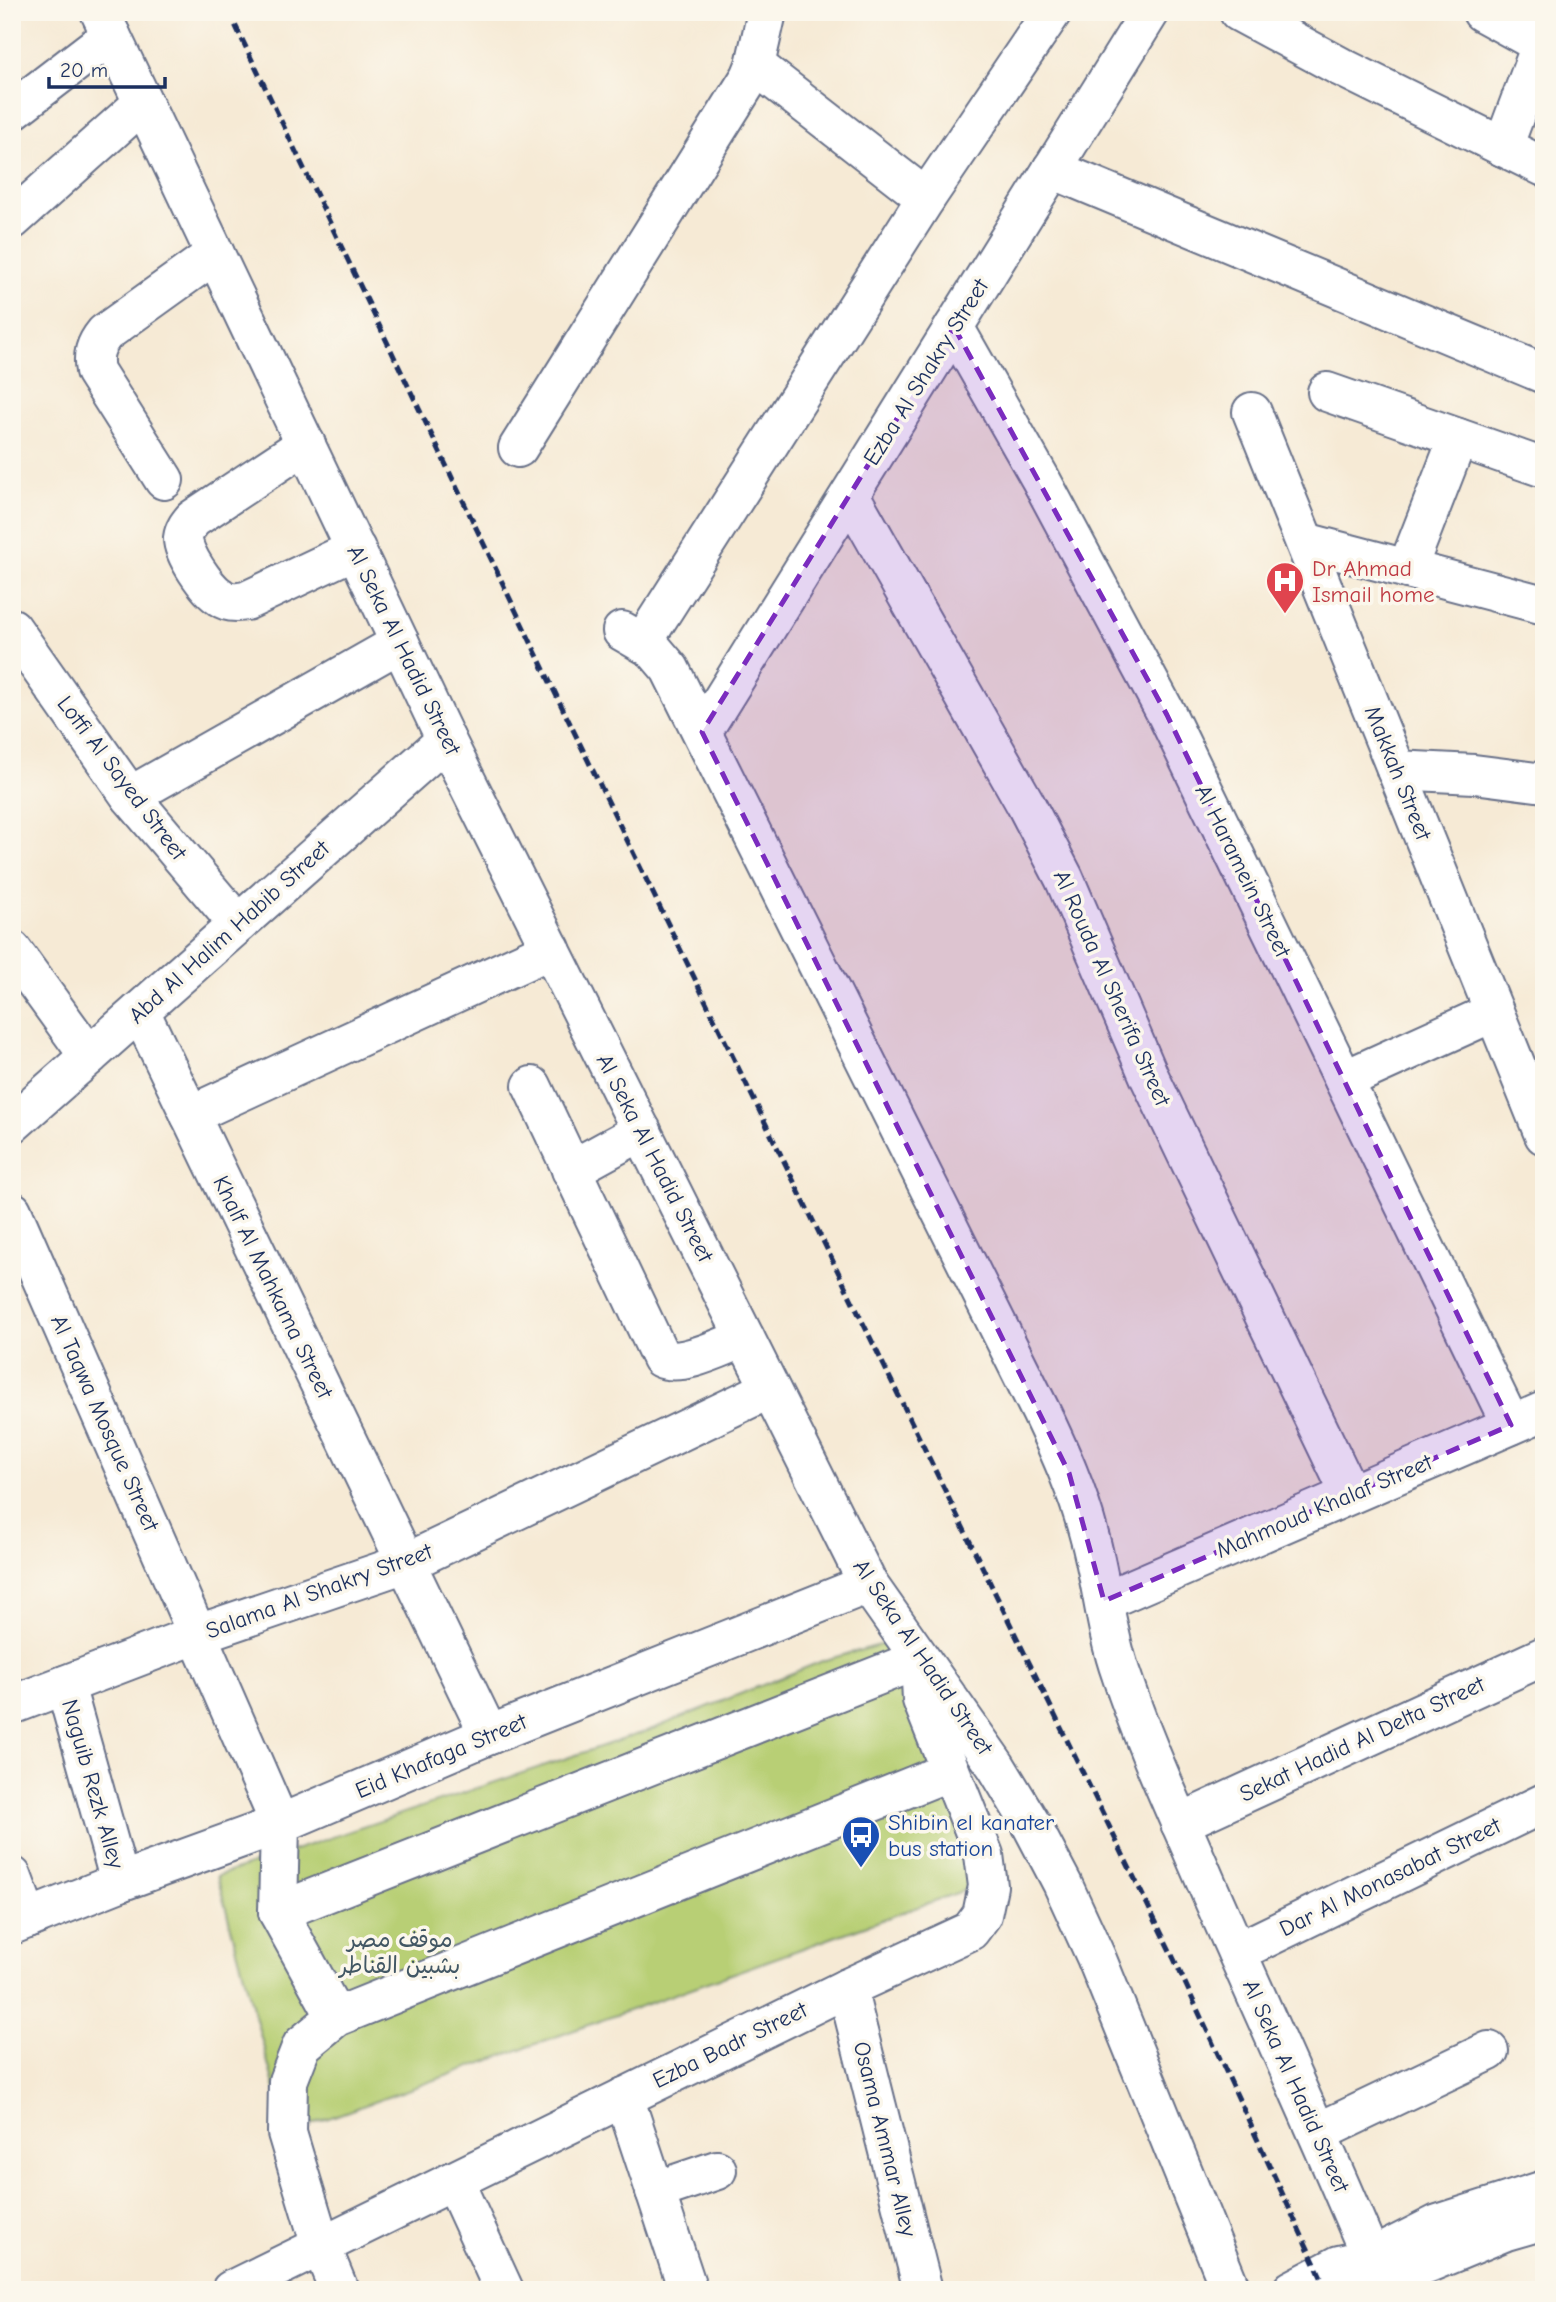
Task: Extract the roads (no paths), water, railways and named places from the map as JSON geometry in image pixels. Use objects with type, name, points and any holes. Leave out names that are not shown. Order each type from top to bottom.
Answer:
[{"type":"street","points":[[755,65],[926,198],[1052,12]]},
{"type":"street","name":"Ezba Al Shakry Street","points":[[702,732],[1150,12]]},
{"type":"street","points":[[1239,12],[1341,67],[1544,167]]},
{"type":"street","points":[[1482,12],[1543,43],[1503,147]]},
{"type":"street","points":[[518,448],[736,100],[755,65],[766,13]]},
{"type":"street","points":[[12,111],[106,24]]},
{"type":"street","name":"Al Seka Al Hadid Street","points":[[106,24],[446,740],[868,1584],[996,1766],[1062,1883],[1096,1957],[1231,2290]]},
{"type":"street","points":[[12,220],[143,103]]},
{"type":"street","points":[[1052,169],[1544,374]]},
{"type":"street","name":"Al Seka Al Hadid Street","points":[[926,198],[632,636],[662,658],[702,732],[1041,1412],[1073,1485],[1090,1536],[1120,1674],[1180,1823],[1319,2133],[1367,2274]]},
{"type":"street","points":[[164,481],[96,371],[94,353],[105,332],[215,254]]},
{"type":"street","name":"Al Haramein Street","points":[[954,327],[1040,478],[1161,704],[1343,1080],[1527,1418]]},
{"type":"street","points":[[1327,391],[1544,468]]},
{"type":"street","name":"Makkah Street","points":[[1252,412],[1544,1135]]},
{"type":"street","points":[[1407,569],[1458,438]]},
{"type":"street","points":[[306,444],[193,519],[186,527],[183,537],[188,557],[213,592],[228,602],[237,603],[356,549]]},
{"type":"street","name":"Al Rouda Al Sherifa Street","points":[[849,495],[1026,803],[1059,867],[1149,1076],[1350,1494]]},
{"type":"street","points":[[1305,542],[1544,605]]},
{"type":"street","name":"Lotfi Al Sayed Street","points":[[12,628],[130,796],[238,924]]},
{"type":"street","points":[[130,796],[400,643]]},
{"type":"street","name":"Abd Al Halim Habib Street","points":[[12,1124],[446,740]]},
{"type":"street","points":[[1396,770],[1474,774],[1544,783]]},
{"type":"street","points":[[190,1115],[551,949]]},
{"type":"street","points":[[12,950],[89,1056]]},
{"type":"street","name":"Khalf Al Mahkama Street","points":[[140,1011],[489,1735]]},
{"type":"street","points":[[1343,1080],[1494,1012]]},
{"type":"street","points":[[532,1086],[661,1358],[677,1362],[745,1338]]},
{"type":"street","points":[[571,1170],[642,1131]]},
{"type":"street","name":"Al Taqwa Mosque Street","points":[[12,1211],[280,1824]]},
{"type":"street","name":"Salama Al Shakry Street","points":[[12,1706],[198,1634],[406,1563],[770,1389]]},
{"type":"street","name":"Mahmoud Khalaf Street","points":[[1104,1601],[1527,1418]]},
{"type":"street","name":"Eid Khafaga Street","points":[[20,1922],[120,1882],[280,1824],[489,1735],[868,1584]]},
{"type":"street","name":"Sekat Hadid Al Delta Street","points":[[1180,1823],[1544,1656]]},
{"type":"street","points":[[278,1912],[920,1659]]},
{"type":"street","name":"Ezba Badr Street","points":[[231,2290],[847,1988],[970,1931],[982,1915],[988,1886],[985,1855],[922,1700],[920,1659]]},
{"type":"street","name":"Naguib Rezk Alley","points":[[65,1685],[120,1882]]},
{"type":"street","points":[[339,2290],[321,2246],[287,2133],[288,2081],[302,2045],[336,2017],[950,1771]]},
{"type":"street","name":"Dar Al Monasabat Street","points":[[1237,1952],[1544,1803]]},
{"type":"street","points":[[280,1824],[278,1912],[336,2017]]},
{"type":"street","points":[[12,1876],[20,1922]]},
{"type":"street","name":"Osama Ammar Alley","points":[[847,1988],[923,2290]]},
{"type":"street","points":[[1319,2133],[1489,2051]]},
{"type":"street","points":[[624,2097],[688,2290]]},
{"type":"street","points":[[655,2190],[717,2170]]},
{"type":"street","points":[[454,2180],[504,2290]]},
{"type":"street","points":[[1367,2274],[1438,2224],[1544,2190]]},
{"type":"street","points":[[1292,2290],[1339,2265],[1367,2274],[1544,2220]]},
{"type":"railway","points":[[229,12],[560,703],[1174,1959],[1327,2290]]},
{"type":"place","name":"Dr Ahmad Ismail home","points":[[1285,615]]},
{"type":"place","name":"Shibin el kanater bus station","points":[[861,1869]]},
{"type":"park label","name":"موقف مصر بشبين القناطر","points":[[400,1952]]}]
